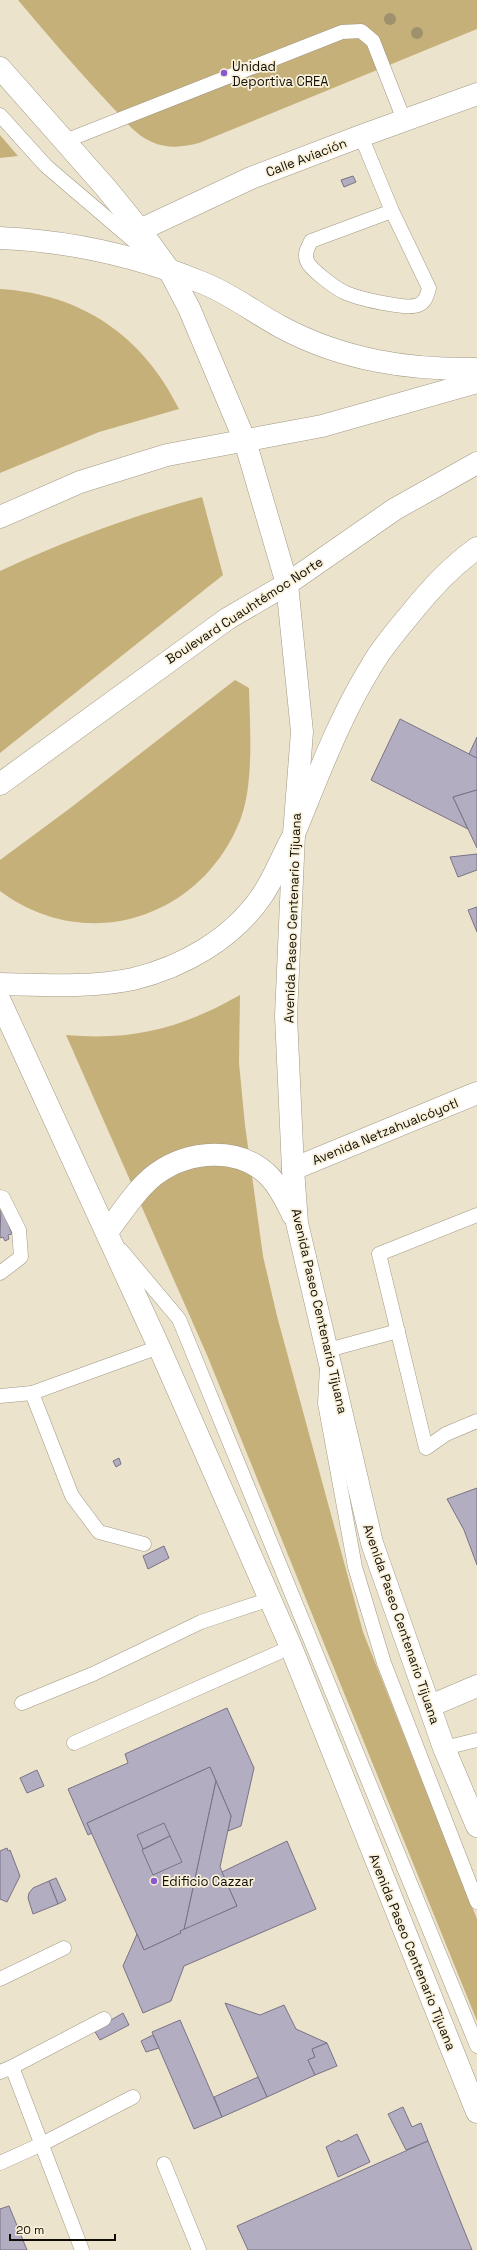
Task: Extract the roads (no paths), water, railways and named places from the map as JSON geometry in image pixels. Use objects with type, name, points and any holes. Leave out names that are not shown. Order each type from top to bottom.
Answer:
[{"type":"main road","name":"Avenida Paseo Centenario Tijuana","points":[[0,68],[65,141],[140,230],[168,270],[189,308],[246,441],[287,584],[302,732],[294,834],[286,1016],[297,1223],[328,1350],[372,1543],[444,1748],[477,1826]]},
{"type":"main road","name":"Calle Aviación","points":[[140,230],[251,178],[477,94]]},
{"type":"main road","points":[[0,238],[32,239],[78,246],[134,258],[227,294],[281,327],[314,342],[362,359],[408,367],[439,370],[477,369]]},
{"type":"main road","points":[[0,517],[80,482],[167,455],[322,426],[477,382]]},
{"type":"main road","name":"Boulevard Cuauhtémoc Norte","points":[[0,784],[227,619],[287,584],[395,509],[477,463]]},
{"type":"main road","points":[[0,984],[92,984],[133,979],[169,967],[197,953],[232,931],[262,897],[294,834],[326,754],[350,704],[372,664],[432,587],[456,563],[477,548]]},
{"type":"main road","name":"Avenida Paseo Centenario Tijuana","points":[[0,1002],[159,1347],[291,1647],[477,2112]]},
{"type":"main road","name":"Avenida Netzahualcóyotl","points":[[293,1169],[477,1093]]},
{"type":"main road","points":[[107,1232],[129,1203],[156,1174],[191,1158],[211,1154],[232,1155],[250,1162],[269,1176],[283,1195],[297,1223]]},
{"type":"main road","points":[[430,1706],[477,1686]]},
{"type":"lane","points":[[65,141],[342,32],[361,31],[373,41],[404,120]]},
{"type":"lane","points":[[0,115],[46,166],[168,270]]},
{"type":"lane","points":[[361,136],[392,211],[429,288],[426,299],[419,305],[404,308],[344,293],[329,283],[307,262],[305,252],[311,241],[392,211]]},
{"type":"lane","points":[[0,1197],[3,1198],[19,1230],[21,1257],[0,1273]]},
{"type":"lane","points":[[477,1215],[379,1254],[426,1448],[446,1434],[477,1421]]},
{"type":"lane","points":[[107,1232],[179,1319],[477,2046]]},
{"type":"lane","points":[[398,1332],[328,1350],[324,1403],[355,1567],[384,1663],[477,1902]]},
{"type":"lane","points":[[0,1396],[32,1393],[159,1347]]},
{"type":"lane","points":[[32,1393],[72,1496],[99,1532],[144,1544]]},
{"type":"lane","points":[[22,1703],[93,1674],[201,1622],[270,1599]]},
{"type":"lane","points":[[74,1743],[291,1647]]},
{"type":"lane","points":[[444,1748],[477,1740]]},
{"type":"lane","points":[[0,1979],[64,1948]]},
{"type":"lane","points":[[82,2250],[42,2144],[6,2069],[104,2019]]},
{"type":"lane","points":[[0,2162],[42,2144],[133,2097]]},
{"type":"lane","points":[[164,2164],[199,2250]]},
{"type":"place","name":"Unidad Deportiva CREA","points":[[224,73]]},
{"type":"place","name":"Edificio Cazzar","points":[[154,1881]]}]
